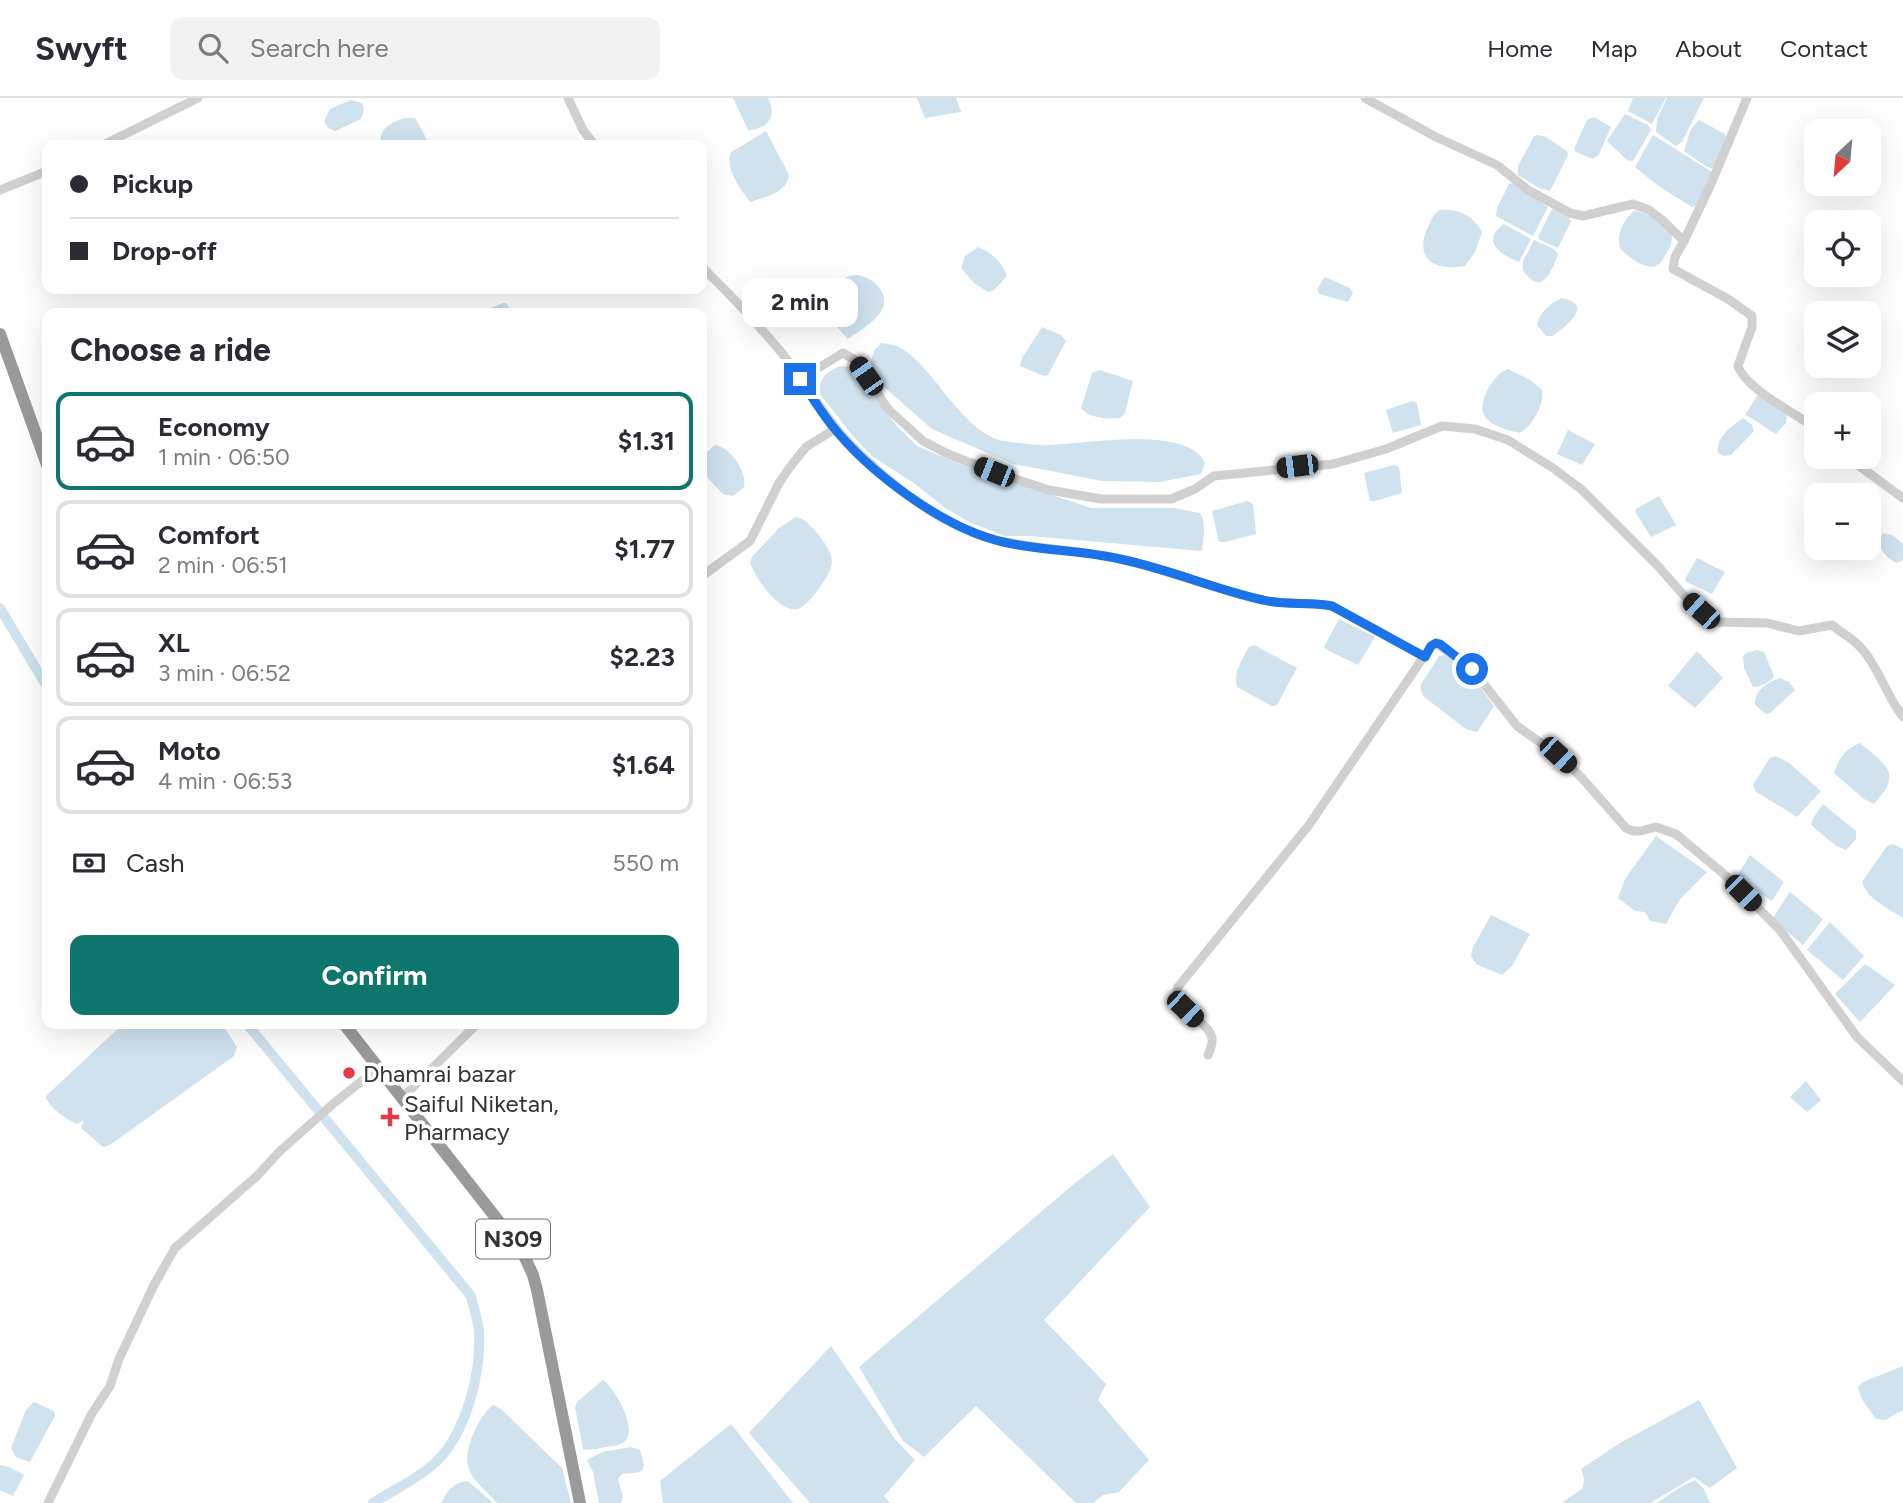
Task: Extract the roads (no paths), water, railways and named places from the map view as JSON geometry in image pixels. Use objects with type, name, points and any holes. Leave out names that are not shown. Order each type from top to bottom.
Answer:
[{"type":"highway","points":[[0,334],[42,451]]},
{"type":"highway","name":"N309","points":[[348,1029],[522,1251],[529,1265],[537,1290],[580,1503]]},
{"type":"street","points":[[113,140],[198,98]]},
{"type":"street","points":[[568,98],[583,130],[591,140]]},
{"type":"street","points":[[1366,98],[1436,137],[1497,165],[1528,190],[1570,213],[1583,216],[1633,204],[1649,210],[1675,230],[1684,241]]},
{"type":"street","points":[[1747,98],[1711,184],[1675,257],[1673,269],[1748,312],[1754,319],[1738,366],[1752,383],[1804,420]]},
{"type":"street","points":[[0,190],[42,173]]},
{"type":"street","points":[[707,272],[733,296],[782,354],[835,429],[878,470],[943,519],[970,532],[1005,542],[1121,559],[1266,601],[1332,606],[1425,657]]},
{"type":"street","points":[[800,379],[843,353],[855,360],[888,409],[923,441],[994,472],[1049,490],[1101,499],[1171,499],[1195,489],[1214,476],[1333,464],[1386,449],[1442,426],[1475,429],[1508,440],[1553,467],[1581,489],[1688,600],[1713,622],[1767,624],[1799,631],[1832,625],[1856,643],[1865,654],[1892,703],[1903,717]]},
{"type":"street","points":[[707,572],[750,541],[790,467],[806,447],[835,429]]},
{"type":"street","points":[[1863,469],[1903,498]]},
{"type":"street","points":[[1208,1055],[1213,1040],[1211,1034],[1177,998],[1178,987],[1309,825],[1431,646],[1436,643],[1472,669],[1517,726],[1565,762],[1626,828],[1641,831],[1656,827],[1676,834],[1725,874],[1780,930],[1857,1037],[1903,1081]]},
{"type":"street","points":[[402,1098],[472,1029]]},
{"type":"street","points":[[48,1503],[92,1415],[110,1386],[154,1285],[175,1248],[257,1176],[303,1130],[378,1068]]},
{"type":"water","points":[[733,98],[768,98],[772,111],[769,121],[761,128],[748,130]]},
{"type":"water","points":[[917,98],[956,98],[961,112],[925,118]]},
{"type":"water","points":[[1633,98],[1666,98],[1652,124],[1628,111]]},
{"type":"water","points":[[1667,98],[1704,98],[1682,142],[1676,146],[1656,132],[1657,119]]},
{"type":"water","points":[[351,100],[362,103],[364,109],[361,119],[335,131],[328,128],[324,121],[330,109]]},
{"type":"water","points":[[1625,114],[1648,125],[1651,130],[1633,161],[1627,160],[1607,141]]},
{"type":"water","points":[[1594,117],[1611,127],[1599,154],[1593,159],[1574,149],[1587,120]]},
{"type":"water","points":[[415,118],[427,140],[381,140],[383,131],[394,122]]},
{"type":"water","points":[[1699,120],[1725,134],[1726,138],[1714,169],[1684,151],[1691,129]]},
{"type":"water","points":[[766,131],[789,175],[780,190],[750,202],[732,173],[730,153]]},
{"type":"water","points":[[1653,135],[1712,172],[1698,205],[1692,207],[1635,167]]},
{"type":"water","points":[[1534,136],[1546,137],[1567,151],[1568,155],[1550,191],[1539,188],[1518,175],[1518,166]]},
{"type":"water","points":[[1513,183],[1548,207],[1533,236],[1496,216],[1509,184]]},
{"type":"water","points":[[1552,209],[1567,215],[1571,221],[1558,248],[1538,237]]},
{"type":"water","points":[[1439,210],[1464,214],[1474,221],[1482,232],[1475,252],[1465,266],[1437,265],[1426,256],[1424,240],[1427,229]]},
{"type":"water","points":[[1634,211],[1656,220],[1672,237],[1659,264],[1641,264],[1620,248],[1622,228]]},
{"type":"water","points":[[1504,224],[1531,239],[1519,262],[1500,252],[1493,242],[1493,237]]},
{"type":"water","points":[[1534,240],[1552,248],[1558,254],[1553,268],[1540,282],[1529,278],[1523,270],[1523,261]]},
{"type":"water","points":[[978,247],[996,258],[1007,276],[993,291],[988,292],[974,283],[961,268],[965,256]]},
{"type":"water","points":[[857,275],[870,279],[878,286],[884,297],[884,305],[876,318],[848,339],[826,313],[822,299],[825,292],[838,281]]},
{"type":"water","points":[[1325,277],[1350,288],[1353,293],[1348,302],[1319,294],[1317,289]]},
{"type":"water","points":[[1561,298],[1576,305],[1575,316],[1553,336],[1546,336],[1537,325],[1538,321],[1546,309]]},
{"type":"water","points":[[503,303],[510,308],[491,308]]},
{"type":"water","points":[[1042,327],[1061,335],[1066,341],[1048,375],[1044,376],[1020,366],[1022,358]]},
{"type":"water","points":[[881,343],[897,346],[910,354],[961,412],[989,436],[1004,441],[1037,445],[1130,439],[1177,443],[1194,451],[1205,463],[1201,474],[1160,482],[1103,481],[1013,464],[932,429],[883,386],[871,361],[874,351]]},
{"type":"water","points":[[840,366],[851,367],[896,425],[917,446],[960,464],[1091,508],[1174,508],[1200,513],[1204,526],[1202,551],[1005,536],[971,523],[945,508],[915,484],[872,456],[853,436],[819,393],[825,376]]},
{"type":"water","points":[[1508,369],[1530,380],[1542,390],[1537,414],[1520,433],[1491,422],[1482,409],[1488,388]]},
{"type":"water","points":[[1100,370],[1133,381],[1125,413],[1120,418],[1094,416],[1081,408],[1092,373]]},
{"type":"water","points":[[1758,395],[1787,412],[1786,423],[1776,434],[1746,415]]},
{"type":"water","points":[[1412,401],[1417,403],[1421,425],[1393,433],[1386,410]]},
{"type":"water","points":[[1743,418],[1752,425],[1754,431],[1731,455],[1723,456],[1718,453],[1722,437]]},
{"type":"water","points":[[1568,430],[1595,444],[1582,465],[1557,454]]},
{"type":"water","points":[[715,445],[721,447],[732,455],[740,467],[744,487],[733,496],[723,494],[707,477],[707,452]]},
{"type":"water","points":[[1394,465],[1399,467],[1402,493],[1370,501],[1364,473]]},
{"type":"water","points":[[1659,496],[1676,525],[1651,537],[1635,512]]},
{"type":"water","points":[[1247,501],[1253,504],[1256,534],[1219,542],[1212,511]]},
{"type":"water","points":[[796,517],[805,521],[817,533],[829,550],[832,562],[814,596],[798,609],[791,609],[783,606],[769,593],[750,562],[779,528]]},
{"type":"water","points":[[1883,533],[1894,536],[1903,544],[1903,560],[1896,563],[1884,553],[1881,548]]},
{"type":"water","points":[[1697,558],[1725,572],[1712,594],[1686,582],[1685,579]]},
{"type":"water","points":[[1339,619],[1375,637],[1358,665],[1324,647]]},
{"type":"water","points":[[1254,645],[1297,668],[1277,705],[1272,706],[1237,687],[1239,666],[1249,647]]},
{"type":"water","points":[[1757,650],[1764,652],[1774,676],[1765,684],[1753,687],[1744,668],[1743,656]]},
{"type":"water","points":[[1697,651],[1723,678],[1695,708],[1668,686]]},
{"type":"water","points":[[1446,655],[1469,672],[1494,706],[1477,732],[1466,729],[1423,696],[1420,686],[1439,656]]},
{"type":"water","points":[[1780,678],[1789,682],[1795,690],[1766,714],[1755,705],[1755,700],[1759,691]]},
{"type":"water","points":[[1860,743],[1884,764],[1888,771],[1888,785],[1874,804],[1864,799],[1834,773],[1844,754]]},
{"type":"water","points":[[1776,756],[1789,763],[1821,791],[1797,817],[1755,791],[1753,785],[1770,758]]},
{"type":"water","points":[[1823,804],[1856,831],[1856,839],[1846,850],[1836,846],[1811,825]]},
{"type":"water","points":[[1656,836],[1707,872],[1680,899],[1666,924],[1650,921],[1645,912],[1635,911],[1618,898],[1625,879]]},
{"type":"water","points":[[1893,844],[1903,849],[1903,918],[1873,898],[1862,882],[1887,846]]},
{"type":"water","points":[[1750,855],[1784,882],[1772,901],[1736,877]]},
{"type":"water","points":[[1790,892],[1823,919],[1803,945],[1772,919]]},
{"type":"water","points":[[1491,915],[1530,934],[1512,966],[1502,975],[1476,964],[1471,956],[1473,947]]},
{"type":"water","points":[[1830,922],[1864,956],[1843,980],[1807,950]]},
{"type":"water","points":[[1865,964],[1895,985],[1860,1022],[1835,994]]},
{"type":"water","points":[[118,1029],[225,1029],[237,1047],[234,1056],[110,1145],[103,1147],[81,1128],[84,1120],[77,1124],[68,1119],[48,1102],[47,1095]]},
{"type":"water","points":[[1806,1081],[1821,1100],[1807,1112],[1790,1097]]},
{"type":"water","points":[[1113,1154],[1150,1207],[1044,1320],[1106,1384],[1098,1400],[1149,1460],[1119,1492],[1103,1495],[1093,1503],[1076,1503],[976,1406],[924,1457],[903,1441],[859,1367],[1075,1183]]},
{"type":"water","points":[[831,1346],[895,1439],[915,1460],[884,1496],[890,1503],[810,1503],[749,1433]]},
{"type":"water","points":[[1903,1366],[1903,1410],[1885,1420],[1876,1419],[1861,1398],[1858,1387],[1863,1382]]},
{"type":"water","points":[[603,1380],[623,1408],[629,1434],[619,1445],[594,1450],[583,1449],[575,1407],[578,1401]]},
{"type":"water","points":[[1699,1400],[1737,1468],[1710,1488],[1694,1477],[1650,1503],[1562,1503],[1583,1488],[1581,1469],[1620,1443]]},
{"type":"water","points":[[34,1402],[54,1411],[55,1416],[30,1462],[16,1457],[11,1448],[26,1410]]},
{"type":"water","points":[[493,1405],[501,1409],[562,1468],[571,1503],[497,1503],[475,1479],[468,1464],[469,1445],[480,1421]]},
{"type":"water","points":[[731,1424],[793,1503],[663,1503],[660,1481]]},
{"type":"water","points":[[631,1447],[640,1450],[644,1464],[642,1470],[622,1474],[618,1479],[623,1497],[621,1503],[599,1503],[593,1472],[587,1460],[602,1452]]},
{"type":"water","points":[[0,1465],[24,1475],[13,1496],[0,1490]]},
{"type":"water","points":[[1695,1480],[1704,1489],[1710,1503],[1657,1503],[1679,1488]]},
{"type":"water","points":[[468,1481],[493,1503],[441,1503],[451,1488]]},
{"type":"waterway","points":[[0,608],[42,679]]},
{"type":"waterway","points":[[251,1029],[471,1296],[479,1328],[479,1349],[470,1402],[456,1435],[447,1450],[429,1468],[373,1503]]},
{"type":"place","name":"Dhamrai bazar","points":[[349,1073]]},
{"type":"place","name":"Saiful Niketan, Pharmacy","points":[[390,1117]]}]
